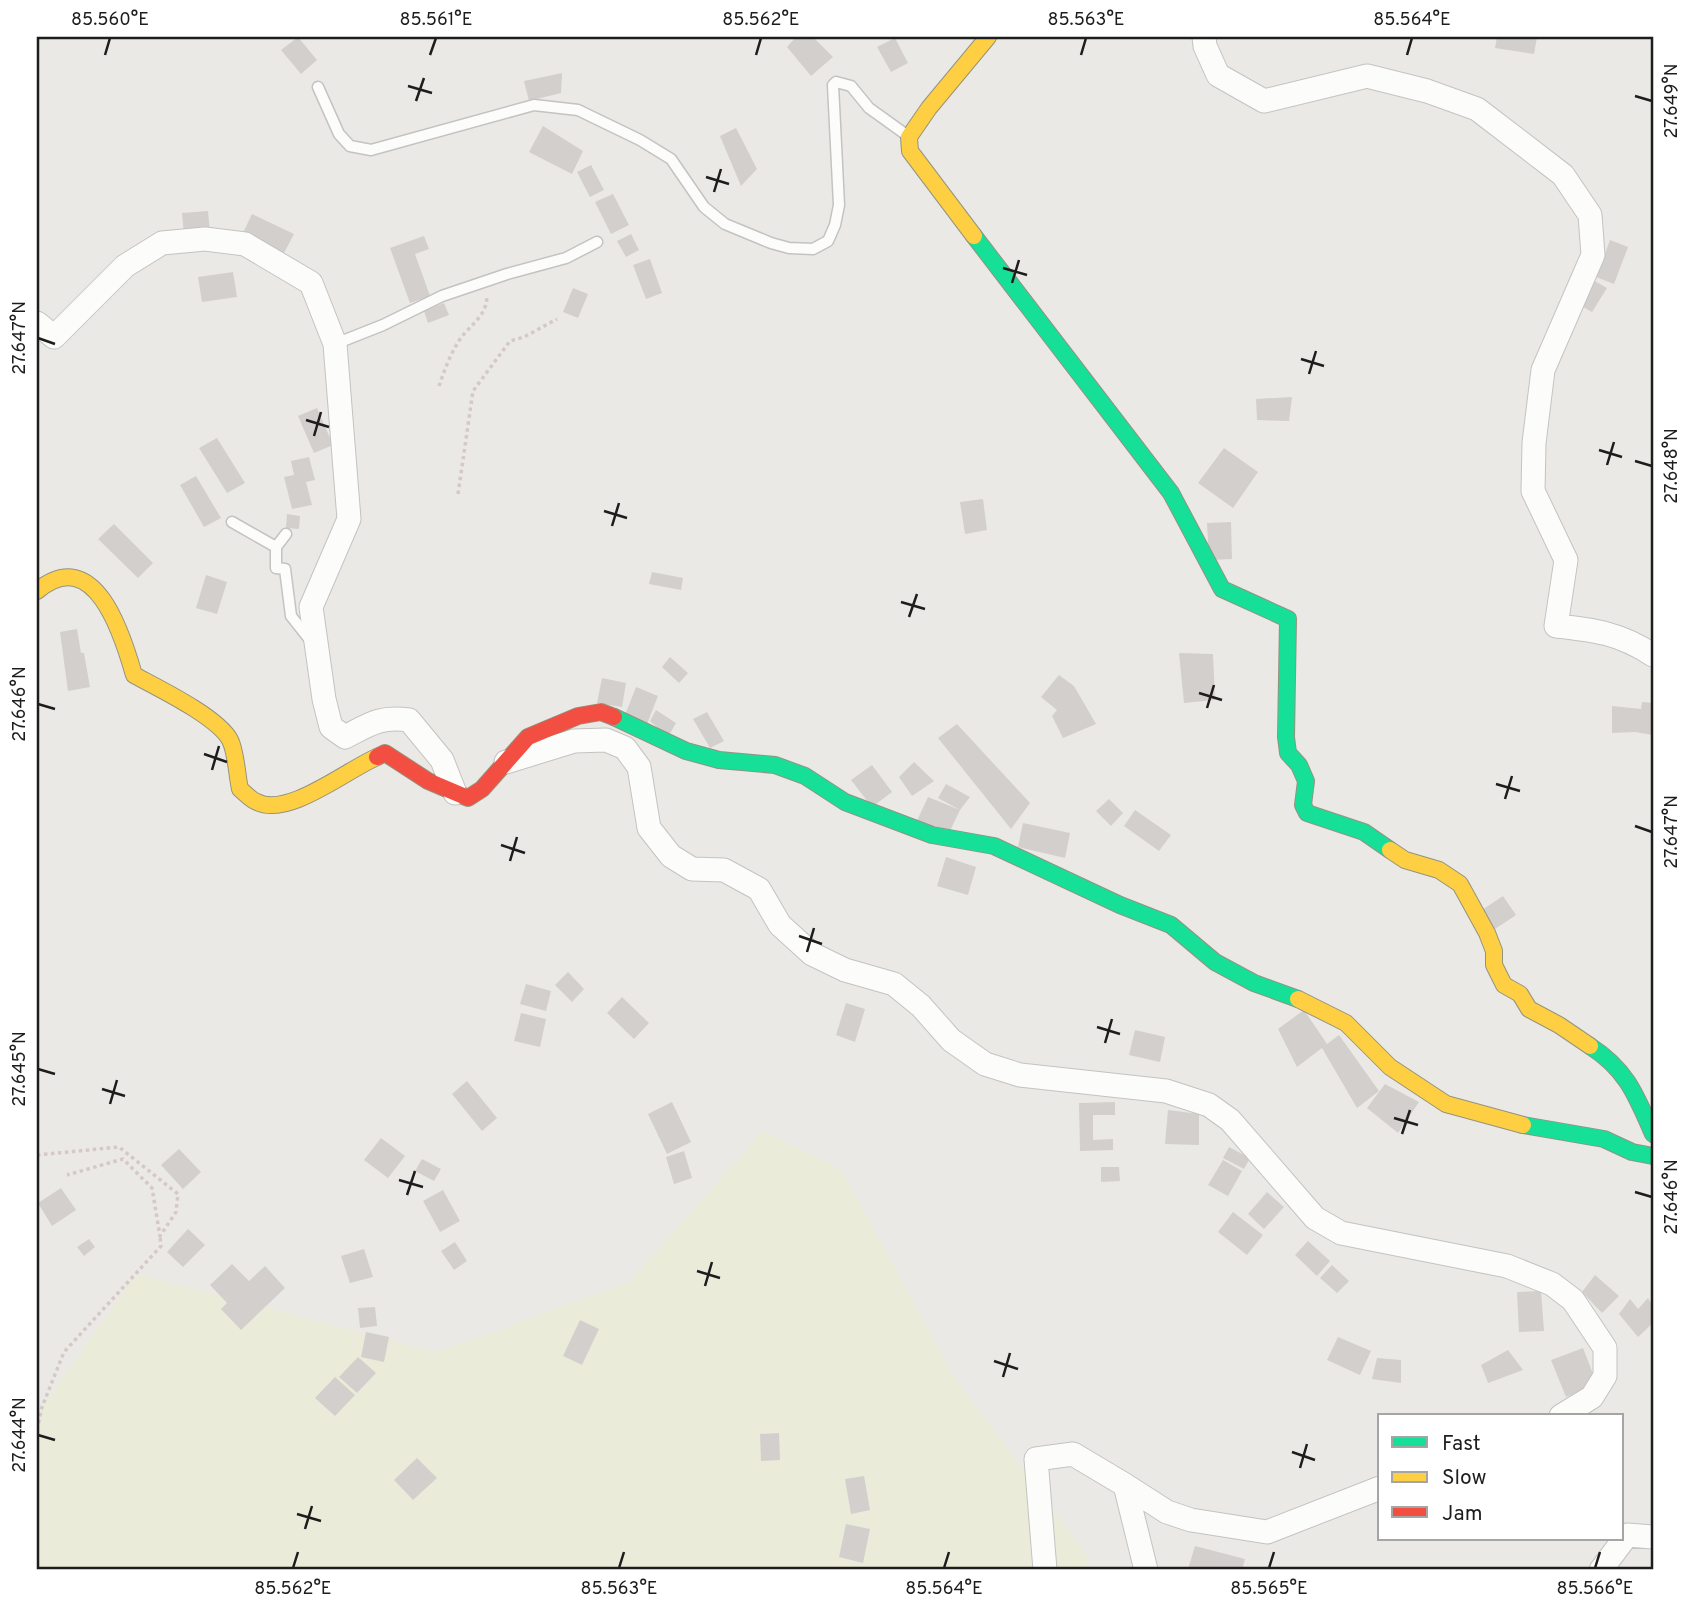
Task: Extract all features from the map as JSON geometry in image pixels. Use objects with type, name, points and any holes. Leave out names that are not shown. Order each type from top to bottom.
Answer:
[{"type":"main road","points":[[988,37],[929,108],[909,137],[910,150],[1171,493],[1222,589],[1288,619],[1286,737],[1288,753],[1306,781],[1303,806],[1307,813],[1364,832],[1405,860],[1439,870],[1460,884],[1487,933],[1494,951],[1494,965],[1504,985],[1520,994],[1529,1009],[1559,1025],[1610,1059],[1632,1087],[1653,1134]]},
{"type":"main road","points":[[37,591],[55,577],[74,576],[98,590],[124,639],[134,675],[185,702],[230,740],[240,789],[258,803],[276,806],[302,797],[386,752],[444,791],[468,798],[482,789],[528,737],[578,716],[601,712],[686,751],[719,760],[775,765],[805,776],[845,802],[932,835],[994,846],[1120,905],[1171,925],[1185,939],[1225,967],[1254,983],[1293,996],[1346,1023],[1390,1067],[1446,1104],[1506,1122],[1604,1139],[1632,1152],[1653,1156]]},
{"type":"street","points":[[1204,37],[1205,46],[1218,75],[1264,101],[1367,76],[1427,90],[1477,109],[1563,175],[1590,215],[1593,255],[1543,370],[1534,443],[1533,491],[1566,561],[1556,626],[1604,631],[1653,655]]},
{"type":"street","points":[[37,323],[54,337],[125,266],[162,243],[205,239],[245,244],[312,283],[335,344],[349,519],[311,607],[324,699],[331,727],[345,737],[371,723],[390,717],[408,720],[442,760],[455,793]]},
{"type":"street","points":[[506,762],[574,741],[606,740],[625,748],[639,767],[649,828],[671,856],[692,869],[724,870],[759,889],[780,925],[812,954],[845,970],[894,984],[921,1006],[951,1040],[985,1064],[1020,1074],[1166,1091],[1209,1105],[1230,1120],[1315,1218],[1341,1233],[1507,1266],[1552,1284],[1573,1300],[1605,1348],[1605,1376],[1592,1397],[1564,1414]]},
{"type":"street","points":[[1045,1570],[1036,1459],[1073,1454],[1167,1512],[1191,1521],[1267,1532],[1378,1489]]},
{"type":"street","points":[[1125,1485],[1146,1570]]},
{"type":"street","points":[[1624,1539],[1627,1535],[1653,1537]]},
{"type":"street","points":[[1601,1570],[1623,1540]]},
{"type":"lane","points":[[318,87],[339,134],[350,146],[371,150],[534,105],[578,110],[640,140],[671,159],[704,207],[724,224],[771,243],[805,250],[820,247],[828,241],[839,205],[832,85],[836,82],[851,86],[869,108],[909,137]]},
{"type":"lane","points":[[335,344],[383,325],[442,296],[566,258],[597,242]]},
{"type":"lane","points":[[232,522],[276,547]]},
{"type":"lane","points":[[286,534],[276,547],[276,568],[285,569],[291,616],[316,648]]},
{"type":"path","points":[[439,386],[457,342],[475,324],[486,306],[487,281]]},
{"type":"path","points":[[458,494],[473,391],[510,341],[524,337],[557,319]]},
{"type":"path","points":[[37,1155],[119,1147],[178,1194],[176,1212],[160,1236]]},
{"type":"path","points":[[37,1430],[42,1407],[64,1352],[161,1246],[152,1188],[123,1159],[67,1175]]},
{"type":"green space","points":[[763,1131],[842,1170],[952,1374],[1089,1558],[1084,1570],[37,1570],[37,1430],[42,1407],[136,1274],[437,1352],[629,1282]]},
{"type":"building","points":[[298,37],[317,60],[301,74],[281,50]]},
{"type":"building","points":[[796,37],[813,37],[833,57],[811,76],[787,47]]},
{"type":"building","points":[[1497,37],[1537,37],[1534,54],[1495,48]]},
{"type":"building","points":[[895,38],[908,63],[891,72],[877,47]]},
{"type":"building","points":[[562,73],[561,93],[529,101],[524,81]]},
{"type":"building","points":[[543,126],[583,151],[572,174],[529,152]]},
{"type":"building","points":[[736,128],[757,169],[741,186],[720,136]]},
{"type":"building","points":[[591,165],[604,190],[590,197],[577,172]]},
{"type":"building","points":[[613,194],[629,225],[611,234],[595,202]]},
{"type":"building","points":[[208,211],[210,232],[184,235],[182,213]]},
{"type":"building","points":[[252,214],[294,234],[283,255],[242,235]]},
{"type":"building","points":[[631,234],[639,250],[626,257],[617,241]]},
{"type":"building","points":[[424,236],[429,249],[415,254],[430,296],[410,303],[390,248]]},
{"type":"building","points":[[1610,240],[1628,247],[1614,284],[1596,277]]},
{"type":"building","points":[[650,259],[662,293],[646,299],[633,265]]},
{"type":"building","points":[[233,272],[237,297],[202,302],[198,277]]},
{"type":"building","points":[[1591,279],[1607,288],[1592,312],[1576,303]]},
{"type":"building","points":[[573,288],[588,294],[578,318],[563,312]]},
{"type":"building","points":[[444,303],[449,315],[428,323],[424,311]]},
{"type":"building","points":[[1292,397],[1289,421],[1257,420],[1256,399]]},
{"type":"building","points":[[317,408],[333,445],[314,453],[298,416]]},
{"type":"building","points":[[217,438],[245,483],[227,493],[199,448]]},
{"type":"building","points":[[1224,448],[1258,472],[1233,508],[1198,483]]},
{"type":"building","points":[[309,457],[315,480],[306,482],[312,505],[292,509],[284,477],[294,475],[291,461]]},
{"type":"building","points":[[196,476],[221,518],[204,527],[180,485]]},
{"type":"building","points":[[983,499],[987,530],[965,534],[960,502]]},
{"type":"building","points":[[287,514],[300,516],[299,529],[286,528]]},
{"type":"building","points":[[1231,522],[1232,559],[1209,560],[1207,523]]},
{"type":"building","points":[[114,524],[153,563],[138,578],[98,539]]},
{"type":"building","points":[[652,572],[683,578],[681,590],[649,584]]},
{"type":"building","points":[[206,575],[227,582],[217,614],[196,608]]},
{"type":"building","points":[[77,629],[90,687],[68,691],[60,632]]},
{"type":"building","points":[[1179,653],[1213,654],[1215,700],[1184,703]]},
{"type":"building","points":[[670,657],[688,673],[679,683],[662,667]]},
{"type":"building","points":[[1059,675],[1074,686],[1096,724],[1063,738],[1052,716],[1057,710],[1041,697]]},
{"type":"building","points":[[602,678],[626,683],[622,707],[597,703]]},
{"type":"building","points":[[636,687],[658,696],[647,724],[625,715]]},
{"type":"building","points":[[1642,702],[1653,703],[1653,735],[1635,732],[1612,733],[1612,706],[1641,709]]},
{"type":"building","points":[[656,710],[676,723],[668,737],[650,721]]},
{"type":"building","points":[[707,712],[724,741],[710,748],[693,719]]},
{"type":"building","points":[[957,724],[1030,803],[1011,829],[938,738]]},
{"type":"building","points":[[914,762],[934,781],[912,796],[899,777]]},
{"type":"building","points":[[872,765],[892,792],[872,807],[851,780]]},
{"type":"building","points":[[946,784],[970,797],[960,810],[938,798]]},
{"type":"building","points":[[928,797],[960,810],[948,835],[915,825]]},
{"type":"building","points":[[1109,799],[1123,813],[1111,826],[1096,811]]},
{"type":"building","points":[[1135,810],[1171,835],[1159,851],[1124,826]]},
{"type":"building","points":[[1023,823],[1070,833],[1065,858],[1018,847]]},
{"type":"building","points":[[946,857],[976,867],[968,895],[937,886]]},
{"type":"building","points":[[1503,896],[1516,915],[1495,929],[1482,910]]},
{"type":"building","points":[[568,972],[584,989],[572,1002],[555,985]]},
{"type":"building","points":[[526,984],[551,991],[546,1011],[520,1004]]},
{"type":"building","points":[[622,997],[649,1023],[634,1039],[607,1013]]},
{"type":"building","points":[[846,1003],[865,1009],[855,1042],[836,1035]]},
{"type":"building","points":[[1304,1010],[1327,1044],[1339,1035],[1379,1091],[1357,1108],[1322,1048],[1297,1067],[1278,1029]]},
{"type":"building","points":[[521,1013],[546,1019],[540,1047],[514,1041]]},
{"type":"building","points":[[1135,1030],[1165,1037],[1160,1062],[1129,1055]]},
{"type":"building","points":[[467,1081],[497,1118],[482,1131],[452,1094]]},
{"type":"building","points":[[1385,1084],[1419,1102],[1398,1133],[1367,1108]]},
{"type":"building","points":[[672,1102],[691,1142],[667,1154],[648,1114]]},
{"type":"building","points":[[1115,1102],[1115,1115],[1093,1115],[1093,1140],[1113,1139],[1113,1150],[1080,1151],[1079,1103]]},
{"type":"building","points":[[1168,1110],[1199,1114],[1199,1145],[1165,1144]]},
{"type":"building","points":[[381,1138],[405,1156],[388,1178],[364,1160]]},
{"type":"building","points":[[1229,1147],[1250,1158],[1244,1169],[1223,1158]]},
{"type":"building","points":[[179,1149],[201,1172],[183,1189],[161,1165]]},
{"type":"building","points":[[684,1151],[692,1178],[674,1184],[666,1157]]},
{"type":"building","points":[[422,1159],[441,1169],[434,1181],[415,1171]]},
{"type":"building","points":[[1223,1160],[1242,1171],[1228,1196],[1208,1185]]},
{"type":"building","points":[[1101,1167],[1119,1167],[1120,1181],[1101,1182]]},
{"type":"building","points":[[61,1188],[76,1210],[52,1226],[38,1203]]},
{"type":"building","points":[[443,1190],[460,1221],[440,1232],[423,1201]]},
{"type":"building","points":[[1267,1192],[1284,1207],[1264,1229],[1248,1214]]},
{"type":"building","points":[[1233,1212],[1263,1235],[1247,1255],[1218,1232]]},
{"type":"building","points":[[188,1229],[205,1245],[183,1267],[167,1252]]},
{"type":"building","points":[[89,1239],[95,1247],[84,1256],[77,1247]]},
{"type":"building","points":[[1308,1241],[1330,1261],[1317,1276],[1295,1255]]},
{"type":"building","points":[[455,1242],[467,1261],[454,1270],[441,1251]]},
{"type":"building","points":[[364,1249],[373,1277],[350,1283],[341,1256]]},
{"type":"building","points":[[232,1264],[249,1281],[265,1266],[285,1288],[241,1330],[221,1309],[227,1303],[210,1285]]},
{"type":"building","points":[[1332,1265],[1349,1281],[1337,1293],[1320,1278]]},
{"type":"building","points":[[1595,1275],[1619,1296],[1602,1313],[1582,1292]]},
{"type":"building","points":[[1541,1291],[1544,1331],[1519,1332],[1517,1292]]},
{"type":"building","points":[[1648,1298],[1653,1306],[1653,1323],[1638,1337],[1619,1314],[1630,1299],[1638,1309]]},
{"type":"building","points":[[375,1307],[377,1326],[360,1328],[358,1308]]},
{"type":"building","points":[[580,1320],[599,1329],[582,1365],[563,1356]]},
{"type":"building","points":[[366,1332],[389,1337],[384,1362],[361,1357]]},
{"type":"building","points":[[1338,1337],[1371,1351],[1360,1375],[1327,1360]]},
{"type":"building","points":[[1583,1348],[1597,1384],[1566,1397],[1551,1360]]},
{"type":"building","points":[[1508,1350],[1523,1370],[1488,1383],[1481,1365]]},
{"type":"building","points":[[358,1357],[376,1373],[357,1393],[339,1377]]},
{"type":"building","points":[[1377,1358],[1401,1360],[1401,1383],[1372,1379]]},
{"type":"building","points":[[335,1377],[355,1395],[335,1416],[315,1398]]},
{"type":"building","points":[[779,1433],[780,1460],[761,1461],[760,1434]]},
{"type":"building","points":[[417,1458],[437,1478],[413,1500],[394,1480]]},
{"type":"building","points":[[864,1476],[870,1510],[851,1514],[845,1479]]},
{"type":"building","points":[[846,1524],[870,1529],[863,1563],[839,1557]]},
{"type":"building","points":[[1195,1546],[1245,1559],[1242,1570],[1188,1569]]},
{"type":"traffic: fast","points":[[974,236],[1171,493],[1222,589],[1288,619],[1286,737],[1288,753],[1299,765],[1306,781],[1303,805],[1307,813],[1364,832],[1390,850]]},
{"type":"traffic: fast","points":[[614,717],[686,751],[719,760],[775,765],[805,776],[845,802],[932,835],[994,846],[1120,905],[1171,925],[1215,962],[1254,983],[1298,999]]},
{"type":"traffic: fast","points":[[1590,1046],[1622,1074],[1653,1134]]},
{"type":"traffic: fast","points":[[1523,1125],[1604,1139],[1632,1152],[1653,1156]]},
{"type":"traffic: slow","points":[[974,236],[910,151],[909,137],[929,108],[988,37]]},
{"type":"traffic: slow","points":[[37,591],[57,579],[75,578],[90,585],[113,617],[134,675],[186,704],[223,731],[232,745],[240,789],[255,801],[270,805],[301,798],[377,757]]},
{"type":"traffic: slow","points":[[1390,850],[1405,860],[1439,870],[1460,884],[1487,933],[1494,951],[1494,965],[1504,985],[1520,994],[1529,1009],[1590,1046]]},
{"type":"traffic: slow","points":[[1298,999],[1346,1023],[1390,1067],[1446,1104],[1523,1125]]},
{"type":"traffic: jam","points":[[377,757],[385,753],[428,781],[468,798],[482,789],[528,737],[578,716],[601,712],[614,717]]}]
